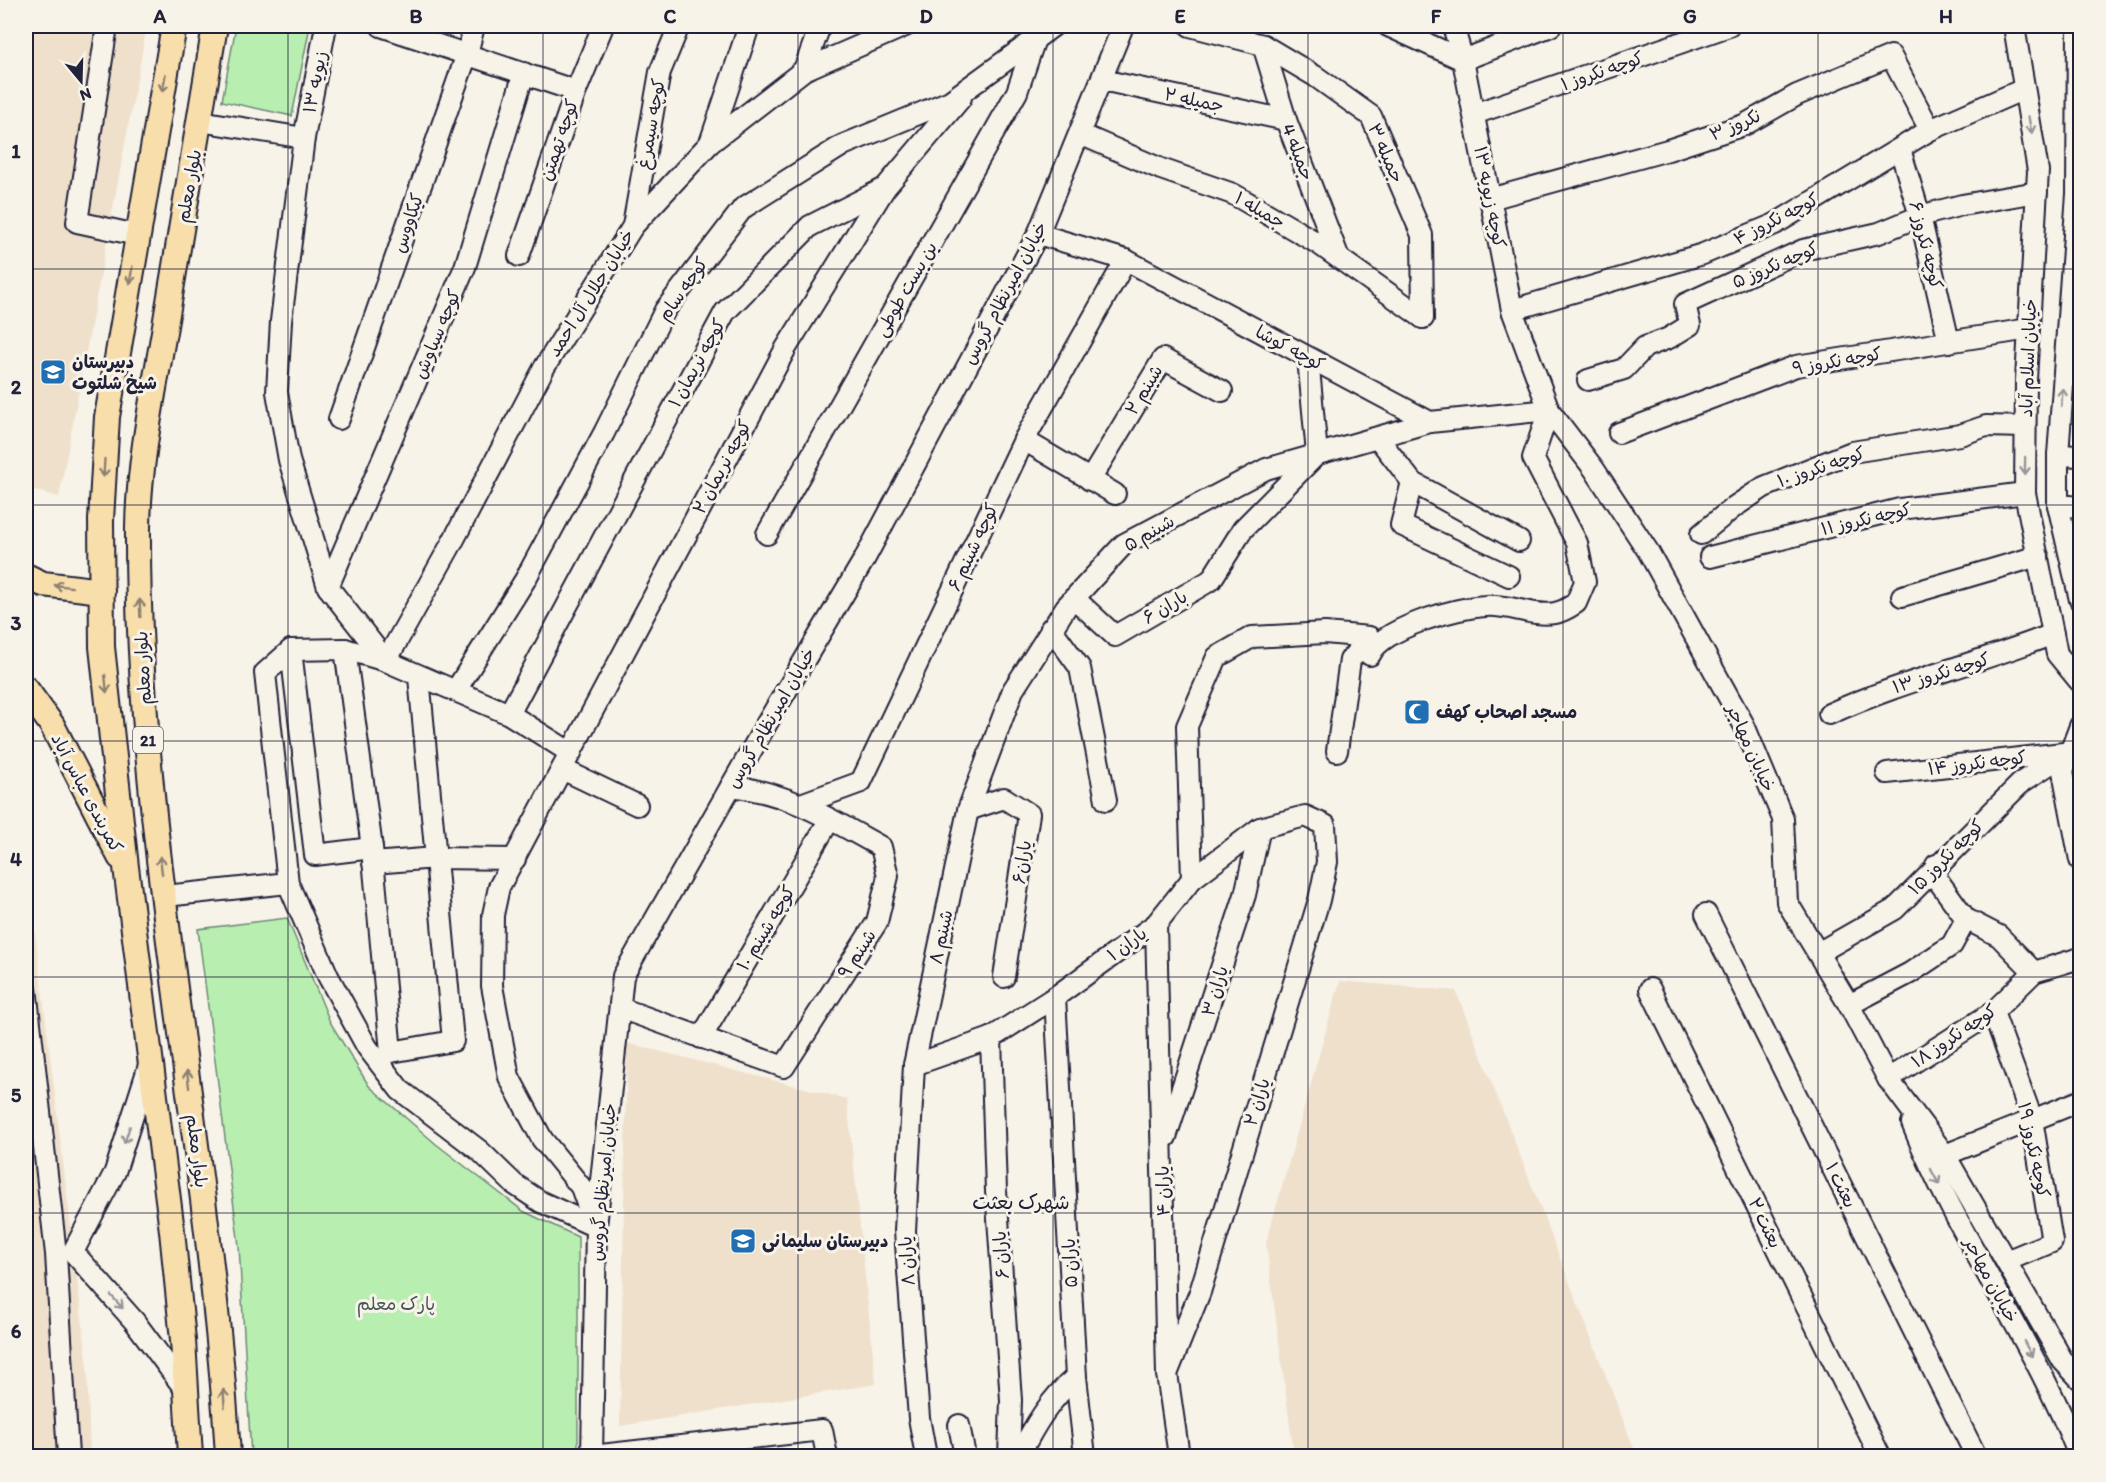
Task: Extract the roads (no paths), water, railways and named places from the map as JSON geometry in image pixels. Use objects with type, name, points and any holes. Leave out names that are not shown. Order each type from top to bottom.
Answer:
[{"type":"main road","name":"بلوار معلم","points":[[174,26],[107,417],[101,520],[102,647],[126,867],[172,1231],[187,1392],[190,1456]]},
{"type":"main road","name":"بلوار معلم","points":[[215,26],[148,423],[138,523],[141,646],[147,734],[209,1245],[228,1456]]},
{"type":"main road","points":[[26,576],[43,584],[102,591]]},
{"type":"main road","name":"کمربندی عباس آباد","points":[[26,689],[52,725],[126,867]]},
{"type":"street","points":[[107,26],[77,222],[137,235]]},
{"type":"street","name":"زیویه ۱۳","points":[[326,26],[304,138],[281,321],[277,392],[289,460],[328,586]]},
{"type":"street","points":[[381,26],[576,91]]},
{"type":"street","name":"کیکاووس","points":[[339,419],[467,54],[474,26]]},
{"type":"street","name":"کوچه تهمتن","points":[[519,256],[576,91],[603,26]]},
{"type":"street","name":"کوچه سیمرغ","points":[[633,226],[660,72],[679,26]]},
{"type":"street","points":[[710,143],[749,26]]},
{"type":"street","points":[[804,70],[820,26]]},
{"type":"street","name":"خیابان جلال آل احمد","points":[[386,662],[452,543],[544,368],[633,226],[710,143],[804,70],[905,26]]},
{"type":"street","name":"کوچه سام","points":[[456,690],[525,580],[604,433],[665,310],[743,208],[843,145],[950,101],[1053,26]]},
{"type":"street","name":"خیابان امیرنظام گروس","points":[[592,1456],[596,1227],[623,975],[865,558],[1038,234],[1123,26]]},
{"type":"street","name":"جمیله ۳","points":[[1190,26],[1263,45],[1315,76],[1371,116],[1422,235],[1423,318]]},
{"type":"street","points":[[1388,26],[1463,60],[1551,26]]},
{"type":"street","name":"کوچه نکروز ۱","points":[[1474,114],[1729,26]]},
{"type":"street","name":"خیابان اسلام آباد","points":[[2014,26],[2038,171],[2028,329],[2025,493],[2057,654],[2080,682]]},
{"type":"street","name":"کوچه زیویه ۱۳","points":[[1460,29],[1463,60],[1512,310],[1549,410]]},
{"type":"street","name":"خیابان اسلام آباد","points":[[2079,37],[2079,194],[2070,312],[2072,368],[2058,455],[2058,505],[2079,590]]},
{"type":"street","name":"بن بست طوطی","points":[[767,534],[1017,92],[1035,39]]},
{"type":"street","name":"جمیله 4","points":[[1263,45],[1286,120],[1339,258]]},
{"type":"street","name":"نکروز ۳","points":[[1490,199],[1668,150],[1744,125],[1797,95],[1891,56],[1930,130]]},
{"type":"street","name":"کوچه سیاوش","points":[[328,586],[465,267],[524,73]]},
{"type":"street","name":"جمیله ۲","points":[[1102,80],[1286,120]]},
{"type":"street","name":"کوچه نریمان ۱","points":[[510,714],[725,312],[810,226],[885,188],[972,85]]},
{"type":"street","name":"کوچه نکروز ۴","points":[[1512,310],[1703,254],[1754,233],[1804,209],[1930,130],[2024,89]]},
{"type":"street","points":[[200,121],[304,138]]},
{"type":"street","name":"جمیله ۱","points":[[1080,134],[1161,169],[1233,194],[1339,258],[1423,318]]},
{"type":"street","name":"کوچه نکروز ۶","points":[[1900,149],[1920,216],[1949,342]]},
{"type":"street","name":"کوچه نریمان ۲","points":[[596,1227],[581,1186],[542,1138],[509,1077],[492,986],[493,915],[499,887],[786,348],[885,188]]},
{"type":"street","name":"کوچه نکروز ۵","points":[[1588,380],[1624,369],[1645,347],[1669,338],[1690,325],[1685,304],[1803,250],[1879,233],[1920,216],[1962,205],[2037,192]]},
{"type":"street","name":"کوچه کوشا","points":[[1038,234],[1126,260],[1430,422]]},
{"type":"street","name":"کوچه شبنم ۶","points":[[801,804],[861,782],[1024,440],[1126,260]]},
{"type":"street","name":"کوچه نکروز ۹","points":[[1619,433],[1796,366],[2028,329]]},
{"type":"street","points":[[1308,358],[1317,454]]},
{"type":"street","name":"شبنم ۲","points":[[1090,480],[1163,359],[1222,391]]},
{"type":"street","points":[[1370,655],[1374,646],[1401,630],[1445,613],[1487,606],[1556,613],[1576,603],[1585,582],[1577,543],[1533,458],[1549,410],[1430,422]]},
{"type":"street","name":"خیابان مهاجر","points":[[1549,410],[1594,469],[1648,551],[1744,725],[1783,819],[1787,902],[1849,1005],[1888,1079],[1945,1155],[2063,1361],[2080,1379]]},
{"type":"street","name":"شبنم ۵","points":[[968,810],[1013,690],[1051,628],[1074,598],[1124,544],[1266,469],[1430,422]]},
{"type":"street","name":"کوچه نکروز ۱۰","points":[[1701,534],[1734,507],[1764,487],[1852,452],[1960,435],[1986,426],[2025,427]]},
{"type":"street","points":[[1378,438],[1412,482],[1519,541]]},
{"type":"street","points":[[1024,440],[1115,494]]},
{"type":"street","name":"باران ۶","points":[[1074,598],[1115,636],[1210,580],[1244,529],[1317,454]]},
{"type":"street","points":[[2058,455],[2080,456]]},
{"type":"street","points":[[1412,482],[1401,525],[1509,576]]},
{"type":"street","name":"کوچه نکروز ۱۱","points":[[1710,557],[1900,509],[2025,493]]},
{"type":"street","points":[[2058,505],[2080,507]]},
{"type":"street","points":[[1902,596],[2038,556]]},
{"type":"street","points":[[328,586],[386,662]]},
{"type":"street","points":[[1051,628],[1080,668],[1106,800]]},
{"type":"street","points":[[1192,879],[1187,726],[1217,657],[1252,637],[1325,633],[1369,637],[1350,660],[1337,751]]},
{"type":"street","name":"کوچه نکروز ۱۳","points":[[1829,714],[1869,696],[1929,675],[1992,658],[2053,634]]},
{"type":"street","points":[[345,649],[373,856],[391,1052],[453,1041],[419,677]]},
{"type":"street","points":[[596,1227],[541,1202],[523,1190],[471,1144],[400,1090],[368,1047],[328,976],[288,883],[266,673],[291,650],[345,649],[386,662],[510,714],[567,761],[637,805]]},
{"type":"street","points":[[291,650],[315,855],[515,859]]},
{"type":"street","points":[[2080,726],[2068,752],[2063,771],[2080,860]]},
{"type":"street","name":"کوچه نکروز ۱۵","points":[[1818,953],[1895,909],[1936,865],[2022,782],[2068,752]]},
{"type":"street","name":"کوچه نکروز ۱۴","points":[[1887,773],[2068,752]]},
{"type":"street","name":"شبنم ۹","points":[[701,1038],[784,1067],[877,922],[888,876],[881,847],[801,804],[763,790],[731,786]]},
{"type":"street","name":"یاران۶","points":[[968,810],[1004,798],[1029,814],[1004,977]]},
{"type":"street","name":"شبنم ۸","points":[[914,1065],[968,810]]},
{"type":"street","name":"یاران ۱","points":[[914,1065],[991,1038],[1055,997],[1156,924],[1192,879],[1260,828],[1305,816],[1325,825]]},
{"type":"street","name":"کوچه شبنم ۱۰","points":[[701,1038],[830,819]]},
{"type":"street","name":"یاران ۲","points":[[1167,1374],[1200,1292],[1318,900],[1327,862],[1325,825]]},
{"type":"street","name":"یاران ۳","points":[[1162,1151],[1245,895],[1260,828]]},
{"type":"street","points":[[1936,865],[1937,879],[1966,919],[1999,936],[2034,972]]},
{"type":"street","points":[[165,896],[288,883]]},
{"type":"street","name":"بعثت ۱","points":[[1706,914],[1976,1456]]},
{"type":"street","points":[[1849,1005],[1910,973],[1952,945],[1966,919]]},
{"type":"street","name":"یاران ۴","points":[[1156,924],[1167,1374],[1179,1456]]},
{"type":"street","name":"کوچه نکروز ۱۸","points":[[1888,1079],[1993,1012],[2034,972],[2080,958]]},
{"type":"street","points":[[26,988],[65,1253],[68,1456]]},
{"type":"street","name":"بعثت ۲","points":[[1650,989],[1880,1456]]},
{"type":"street","name":"یاران ۵","points":[[1055,997],[1076,1377],[1085,1456]]},
{"type":"street","points":[[620,1008],[701,1038]]},
{"type":"street","name":"کوچه نکروز ۱۹","points":[[1993,1012],[2031,1119],[2052,1242],[2006,1261]]},
{"type":"street","name":"یاران ۶","points":[[991,1038],[996,1191],[1011,1400],[1009,1456]]},
{"type":"street","points":[[65,1253],[115,1172],[151,1060]]},
{"type":"street","name":"یاران ۸","points":[[914,1065],[905,1231],[919,1418],[926,1456]]},
{"type":"street","points":[[1945,1155],[2080,1101]]},
{"type":"street","name":"خیابان مهاجر","points":[[1905,1104],[1929,1166],[2045,1380],[2079,1456]]},
{"type":"street","points":[[65,1253],[135,1322],[187,1392]]},
{"type":"street","points":[[1019,1456],[1033,1428],[1057,1393],[1076,1377]]},
{"type":"street","points":[[959,1425],[965,1456]]},
{"type":"street","points":[[592,1456],[748,1447],[822,1430],[827,1456]]},
{"type":"place","name":"دبیرستان شیخ شلتوت","points":[[53,372]]},
{"type":"place","name":"مسجد اصحاب کهف","points":[[1417,712]]},
{"type":"place","name":"دبیرستان سلیمانی","points":[[743,1241]]},
{"type":"district","name":"شهرک بعثت","points":[[1021,1202]]},
{"type":"park label","name":"پارک معلم","points":[[396,1304]]}]
